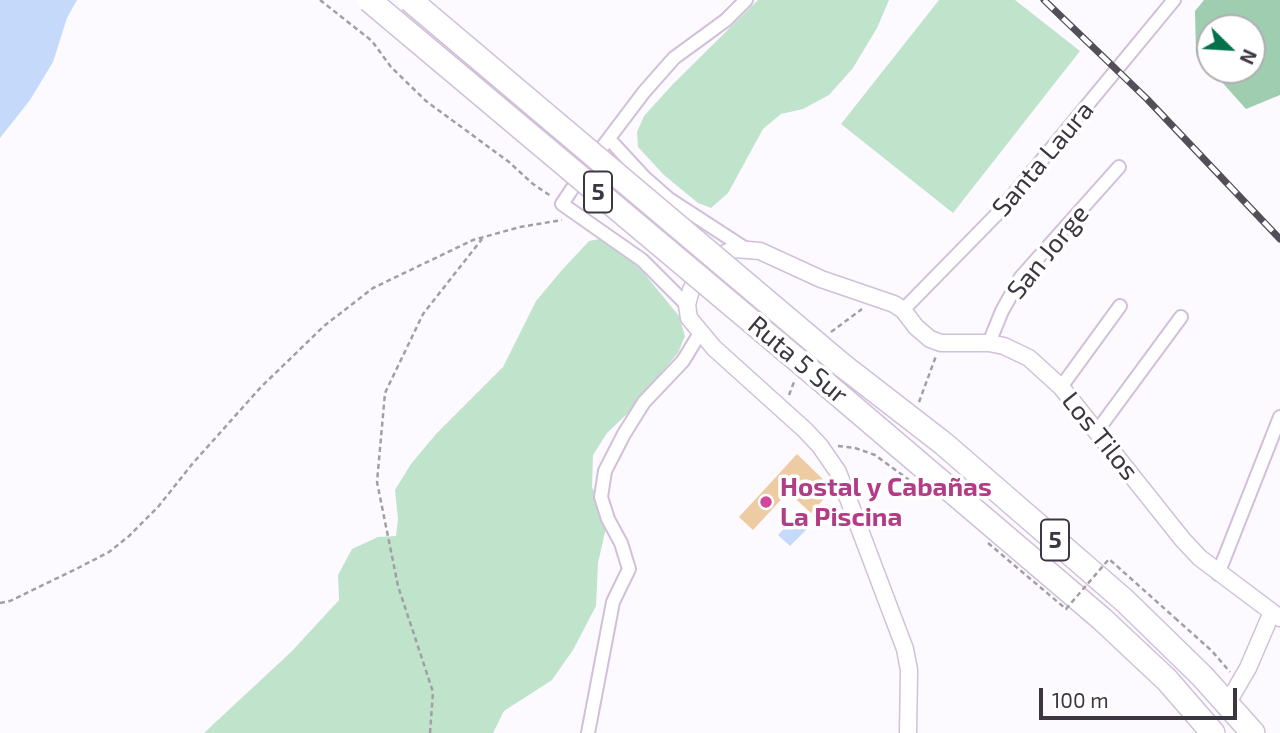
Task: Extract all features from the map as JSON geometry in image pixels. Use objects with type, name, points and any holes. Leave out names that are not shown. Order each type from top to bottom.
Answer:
[{"type":"highway","name":"Ruta 5 Sur","points":[[369,0],[1102,619],[1167,680],[1213,733]]},
{"type":"highway","name":"Ruta 5 Sur","points":[[410,0],[842,365],[909,416],[1125,601],[1164,638],[1253,733]]},
{"type":"street","points":[[687,305],[642,260],[562,204],[644,92],[674,58],[726,20],[746,0]]},
{"type":"street","name":"Santa Laura","points":[[904,310],[999,212],[1174,0]]},
{"type":"street","points":[[609,139],[644,177],[669,198],[746,249]]},
{"type":"street","name":"San Jorge","points":[[989,343],[1002,311],[1021,277],[1119,167]]},
{"type":"street","points":[[908,733],[909,670],[905,649],[838,472],[820,446],[700,333],[689,318],[687,305],[691,290],[708,266],[721,255],[734,249],[760,251],[821,279],[880,298],[904,310],[922,334],[930,340],[942,343]]},
{"type":"street","points":[[1060,387],[1120,306]]},
{"type":"street","points":[[1097,430],[1181,317]]},
{"type":"street","points":[[588,733],[613,602],[629,569],[621,542],[608,519],[601,497],[606,471],[644,402],[682,361],[700,333]]},
{"type":"street","name":"Los Tilos","points":[[942,343],[989,343],[1004,346],[1029,358],[1060,387],[1097,430],[1183,540],[1218,574],[1276,615]]},
{"type":"street","points":[[1218,574],[1280,417]]},
{"type":"street","points":[[1227,704],[1276,615]]},
{"type":"path","points":[[0,603],[10,601],[88,563],[109,552],[129,536],[158,507],[261,387],[324,326],[373,288],[472,240],[564,219],[562,204],[426,101],[391,67],[372,41],[320,0]]},
{"type":"path","points":[[430,733],[433,692],[398,586],[377,482],[385,393],[423,314],[484,237]]},
{"type":"path","points":[[909,416],[918,405],[942,343]]},
{"type":"path","points":[[820,446],[843,446],[865,451],[884,460],[916,485]]},
{"type":"path","points":[[988,543],[1066,608],[1109,559],[1212,651],[1240,684]]},
{"type":"green space","points":[[758,0],[889,0],[877,28],[853,68],[829,95],[803,109],[781,114],[763,129],[728,193],[711,208],[698,203],[664,175],[638,147],[637,132],[644,116],[673,84]]},
{"type":"green space","points":[[939,0],[1015,0],[1080,51],[953,213],[841,124]]},
{"type":"green space","points":[[1204,0],[1280,0],[1280,95],[1246,109],[1224,84],[1266,84],[1266,14],[1196,14],[1196,54],[1195,11]]},
{"type":"green space","points":[[605,238],[643,272],[679,316],[685,336],[678,353],[627,414],[607,433],[593,455],[592,487],[608,519],[598,563],[596,606],[573,650],[552,680],[504,711],[493,733],[204,733],[292,651],[339,600],[338,575],[352,549],[378,537],[396,536],[398,519],[395,490],[411,464],[436,434],[503,367],[536,301],[562,270],[589,241]]},
{"type":"water","points":[[0,0],[77,0],[67,18],[53,62],[30,100],[0,138]]},
{"type":"water","points":[[795,517],[807,529],[790,546],[778,535]]},
{"type":"building","name":"Hostal y Cabañas La Piscina","points":[[797,454],[833,489],[811,513],[788,492],[753,530],[739,517]]},
{"type":"railway","points":[[1044,0],[1147,99],[1280,239]]},
{"type":"place","name":"Hostal y Cabañas La Piscina","points":[[766,502]]}]
